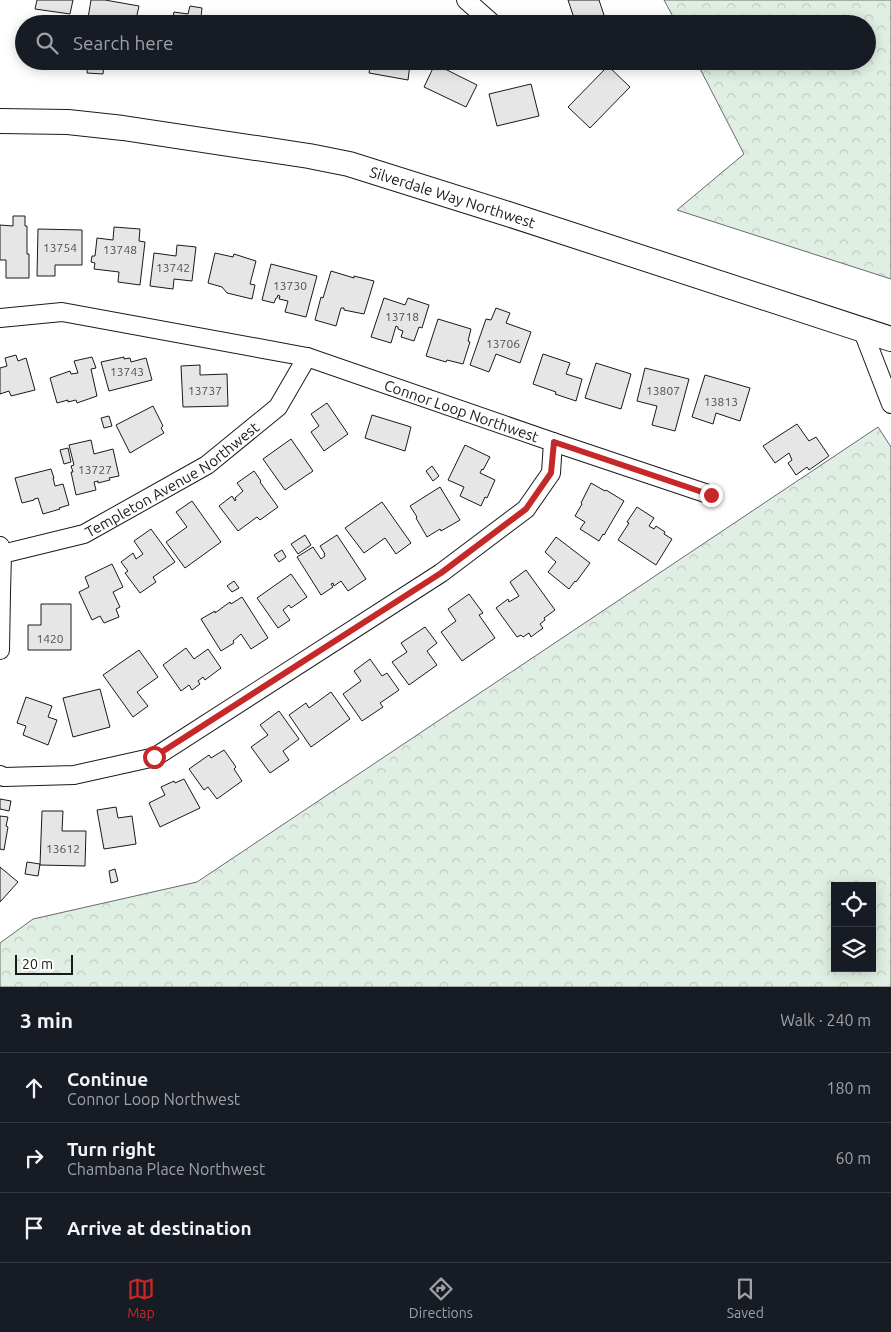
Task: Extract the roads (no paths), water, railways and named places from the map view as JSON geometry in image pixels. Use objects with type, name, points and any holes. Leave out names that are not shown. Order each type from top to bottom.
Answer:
[{"type":"main road","name":"Silverdale Way Northwest","points":[[0,121],[68,122],[123,128],[309,156],[349,164],[891,339]]},
{"type":"street","points":[[466,0],[483,15]]},
{"type":"street","name":"Connor Loop Northwest","points":[[0,318],[62,312],[307,357],[554,442],[551,473],[526,509],[441,573],[154,757],[74,775],[4,777],[0,775]]},
{"type":"street","points":[[862,330],[891,404]]},
{"type":"street","name":"Templeton Avenue Northwest","points":[[1,550],[84,534],[208,464],[278,407],[307,357]]},
{"type":"street","points":[[554,442],[711,495]]},
{"type":"street","points":[[0,650],[1,550]]}]
